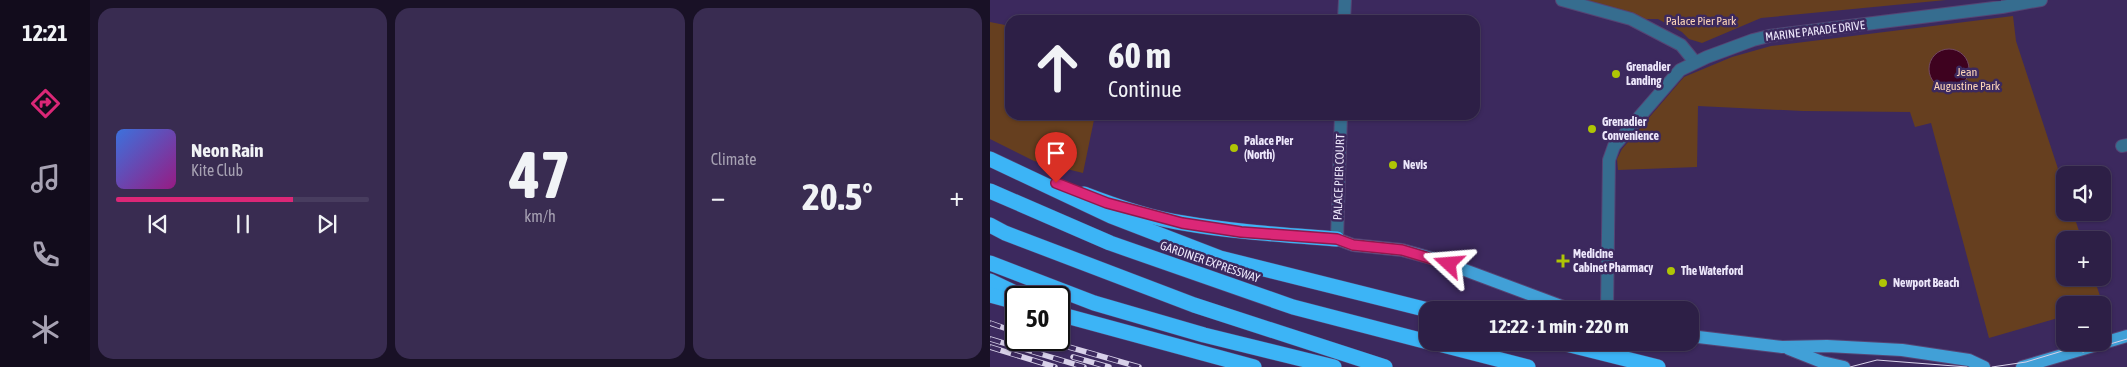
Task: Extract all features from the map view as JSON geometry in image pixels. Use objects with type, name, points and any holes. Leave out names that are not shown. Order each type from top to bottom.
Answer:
[{"type":"highway","points":[[990,159],[1111,216],[1220,258],[1419,308]]},
{"type":"highway","points":[[1026,176],[1039,176],[1107,203],[1182,223],[1241,232],[1337,239]]},
{"type":"highway","name":"GARDINER EXPRESSWAY","points":[[996,194],[1110,243],[1293,308],[1419,340]]},
{"type":"highway","points":[[990,226],[1194,305],[1385,367]]},
{"type":"highway","points":[[994,265],[1103,306],[1204,335],[1334,367]]},
{"type":"highway","points":[[994,289],[1005,296]]},
{"type":"highway","points":[[1070,317],[1254,367]]},
{"type":"highway","points":[[1466,351],[1528,367]]},
{"type":"highway","points":[[1594,351],[1658,367]]},
{"type":"main road","points":[[1337,239],[1353,245],[1402,250],[1435,259],[1548,301]]},
{"type":"main road","points":[[2022,367],[2127,336]]},
{"type":"main road","points":[[1699,337],[1782,347],[1827,346],[1902,350],[1968,360],[1984,367]]},
{"type":"main road","points":[[1782,347],[1822,362],[1844,367]]},
{"type":"street","points":[[1344,15],[1345,0]]},
{"type":"street","points":[[1562,0],[1631,19],[1681,45],[1694,62]]},
{"type":"street","name":"MARINE PARADE DRIVE","points":[[1608,301],[1608,167],[1611,153],[1620,138],[1680,70],[1694,62],[1769,36],[2002,7],[2040,0]]},
{"type":"street","name":"PALACE PIER COURT","points":[[1337,239],[1342,120]]},
{"type":"green space","name":"Palace Pier Park","points":[[1584,0],[1946,0],[1761,18],[1702,43],[1689,39],[1682,32],[1658,19],[1645,19],[1626,11]]},
{"type":"green space","name":"Jean Augustine Park","points":[[2013,16],[2016,41],[2057,166],[2056,221],[2076,221],[2079,231],[2056,231],[2056,286],[2097,286],[2100,296],[2056,296],[2056,319],[1989,338],[1931,123],[1915,127],[1910,112],[1803,111],[1698,106],[1697,167],[1618,170],[1617,159],[1622,149],[1684,77],[1732,57],[1771,46]]},
{"type":"green space","points":[[990,22],[1005,25],[1005,120],[1094,120],[1083,173],[1034,161],[990,139]]},
{"type":"shaded area","points":[[1945,49],[1953,49],[1960,52],[1966,58],[1969,69],[1966,80],[1960,86],[1953,89],[1945,89],[1938,86],[1932,80],[1929,73],[1929,65],[1932,58],[1938,52]]},
{"type":"tram line","points":[[2083,352],[2127,339]]},
{"type":"tram line","points":[[1992,367],[2026,362],[2062,351]]},
{"type":"tram line","points":[[1850,367],[1877,360],[1967,367]]},
{"type":"railway","points":[[990,323],[1005,328]]},
{"type":"railway","points":[[990,339],[1084,367]]},
{"type":"railway","points":[[990,347],[1055,367]]},
{"type":"railway","points":[[1070,347],[1139,367]]},
{"type":"railway","points":[[1073,357],[1109,367]]},
{"type":"place","name":"Grenadier Landing","points":[[1616,74]]},
{"type":"place","name":"Grenadier Convenience","points":[[1592,129]]},
{"type":"place","name":"Palace Pier (North)","points":[[1234,148]]},
{"type":"place","name":"Nevis","points":[[1393,165]]},
{"type":"place","name":"Medicine Cabinet Pharmacy","points":[[1563,261]]},
{"type":"place","name":"The Waterford","points":[[1671,271]]},
{"type":"place","name":"Newport Beach","points":[[1883,283]]},
{"type":"route","points":[[1056,183],[1107,203],[1182,223],[1241,232],[1337,239],[1353,245],[1402,250],[1449,264]]}]
